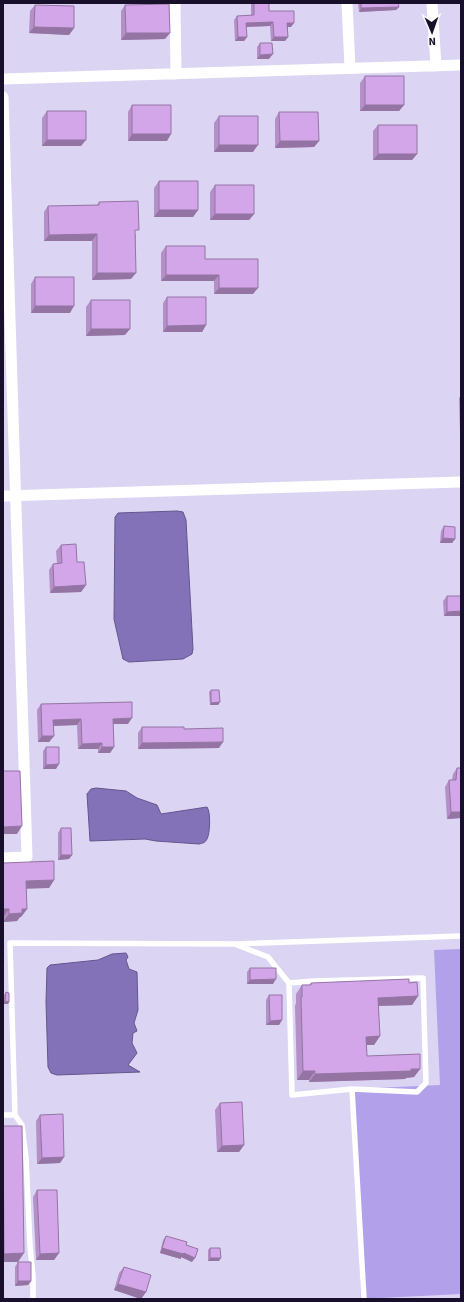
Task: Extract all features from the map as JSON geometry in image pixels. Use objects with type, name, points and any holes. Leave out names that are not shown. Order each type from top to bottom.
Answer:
[{"type":"street","points":[[175,3],[176,74]]},
{"type":"street","points":[[347,3],[350,68]]},
{"type":"street","points":[[432,3],[436,66]]},
{"type":"street","points":[[3,79],[461,65]]},
{"type":"street","points":[[3,97],[6,261],[27,857],[3,858]]},
{"type":"street","points":[[3,496],[461,482]]},
{"type":"lane","points":[[33,1299],[26,1158],[22,1125],[15,1115],[10,943],[235,944],[461,936]]},
{"type":"lane","points":[[235,944],[268,956],[289,983],[292,1096],[352,1089],[417,1092],[426,1082],[424,978],[289,983]]},
{"type":"lane","points":[[352,1089],[364,1299]]},
{"type":"lane","points":[[3,1115],[15,1115]]},
{"type":"shaded area","points":[[183,512],[186,520],[193,649],[192,654],[183,659],[129,662],[123,659],[114,619],[115,517],[118,513]]},
{"type":"shaded area","points":[[96,788],[126,791],[137,798],[157,805],[161,814],[207,807],[210,823],[207,839],[205,842],[199,844],[145,839],[90,841],[87,794],[91,789]]},
{"type":"shaded area","points":[[461,949],[461,1294],[361,1299],[352,1089],[440,1085],[434,950]]},
{"type":"shaded area","points":[[126,953],[128,957],[126,960],[129,969],[137,972],[138,1010],[134,1023],[137,1031],[133,1033],[132,1043],[137,1053],[128,1065],[140,1072],[57,1075],[51,1073],[48,1067],[46,1002],[47,968],[50,965],[98,960],[112,954]]},
{"type":"building","points":[[254,3],[269,3],[269,11],[294,11],[294,23],[287,23],[288,37],[274,37],[273,22],[246,23],[247,37],[238,37],[237,16],[254,15]]},
{"type":"building","points":[[361,3],[398,3],[399,7],[361,8]]},
{"type":"building","points":[[169,4],[170,33],[126,33],[125,5]]},
{"type":"building","points":[[35,5],[74,6],[74,28],[34,27]]},
{"type":"building","points":[[260,43],[272,43],[273,54],[260,55]]},
{"type":"building","points":[[365,76],[404,76],[404,105],[365,105]]},
{"type":"building","points":[[132,105],[171,105],[171,134],[132,134]]},
{"type":"building","points":[[47,111],[86,111],[86,140],[47,140]]},
{"type":"building","points":[[279,112],[318,112],[319,141],[280,141]]},
{"type":"building","points":[[219,116],[258,116],[258,145],[219,145]]},
{"type":"building","points":[[378,125],[417,125],[417,154],[378,154]]},
{"type":"building","points":[[159,181],[198,181],[198,210],[159,210]]},
{"type":"building","points":[[215,185],[254,185],[254,214],[215,214]]},
{"type":"building","points":[[138,201],[139,230],[135,230],[136,273],[97,273],[97,234],[49,235],[48,206],[99,205],[99,202]]},
{"type":"building","points":[[166,246],[205,246],[205,259],[258,259],[258,288],[219,288],[219,275],[166,275]]},
{"type":"building","points":[[35,277],[74,277],[74,306],[35,306]]},
{"type":"building","points":[[167,297],[206,297],[206,325],[167,326]]},
{"type":"building","points":[[91,300],[130,300],[130,329],[91,329]]},
{"type":"building","points":[[444,526],[455,527],[455,539],[443,538]]},
{"type":"building","points":[[76,544],[77,562],[84,562],[86,585],[54,587],[53,564],[62,563],[61,545]]},
{"type":"building","points":[[447,596],[461,596],[461,611],[447,612]]},
{"type":"building","points":[[211,690],[219,690],[220,702],[211,703]]},
{"type":"building","points":[[132,702],[132,718],[113,719],[114,747],[102,747],[102,743],[82,744],[81,719],[53,720],[54,736],[42,736],[41,704]]},
{"type":"building","points":[[142,727],[184,727],[184,729],[223,728],[223,742],[142,743]]},
{"type":"building","points":[[46,747],[59,747],[59,764],[46,765]]},
{"type":"building","points":[[457,768],[461,768],[461,812],[451,812],[449,780],[456,780]]},
{"type":"building","points":[[3,771],[20,771],[22,826],[3,827]]},
{"type":"building","points":[[61,828],[71,828],[72,855],[61,855]]},
{"type":"building","points":[[54,861],[54,880],[26,881],[27,909],[22,909],[22,913],[9,914],[9,909],[3,909],[3,863]]},
{"type":"building","points":[[250,968],[276,968],[276,979],[250,980]]},
{"type":"building","points":[[409,979],[409,983],[417,982],[418,996],[378,998],[380,1036],[366,1037],[367,1056],[420,1054],[420,1069],[411,1069],[411,1071],[315,1074],[315,1071],[303,1071],[302,985],[311,985],[311,983]]},
{"type":"building","points":[[6,992],[9,993],[9,1002],[5,1001]]},
{"type":"building","points":[[269,995],[282,995],[282,1020],[270,1021]]},
{"type":"building","points":[[242,1102],[244,1145],[222,1146],[220,1103]]},
{"type":"building","points":[[63,1114],[64,1157],[42,1158],[40,1115]]},
{"type":"building","points":[[3,1126],[22,1126],[24,1253],[4,1254]]},
{"type":"building","points":[[37,1190],[57,1190],[59,1253],[40,1254]]},
{"type":"building","points":[[166,1236],[187,1242],[186,1245],[198,1249],[195,1258],[184,1253],[162,1248]]},
{"type":"building","points":[[210,1248],[220,1248],[221,1258],[210,1258]]},
{"type":"building","points":[[18,1262],[31,1262],[31,1281],[18,1281]]},
{"type":"building","points":[[124,1267],[151,1275],[146,1292],[118,1284]]}]
